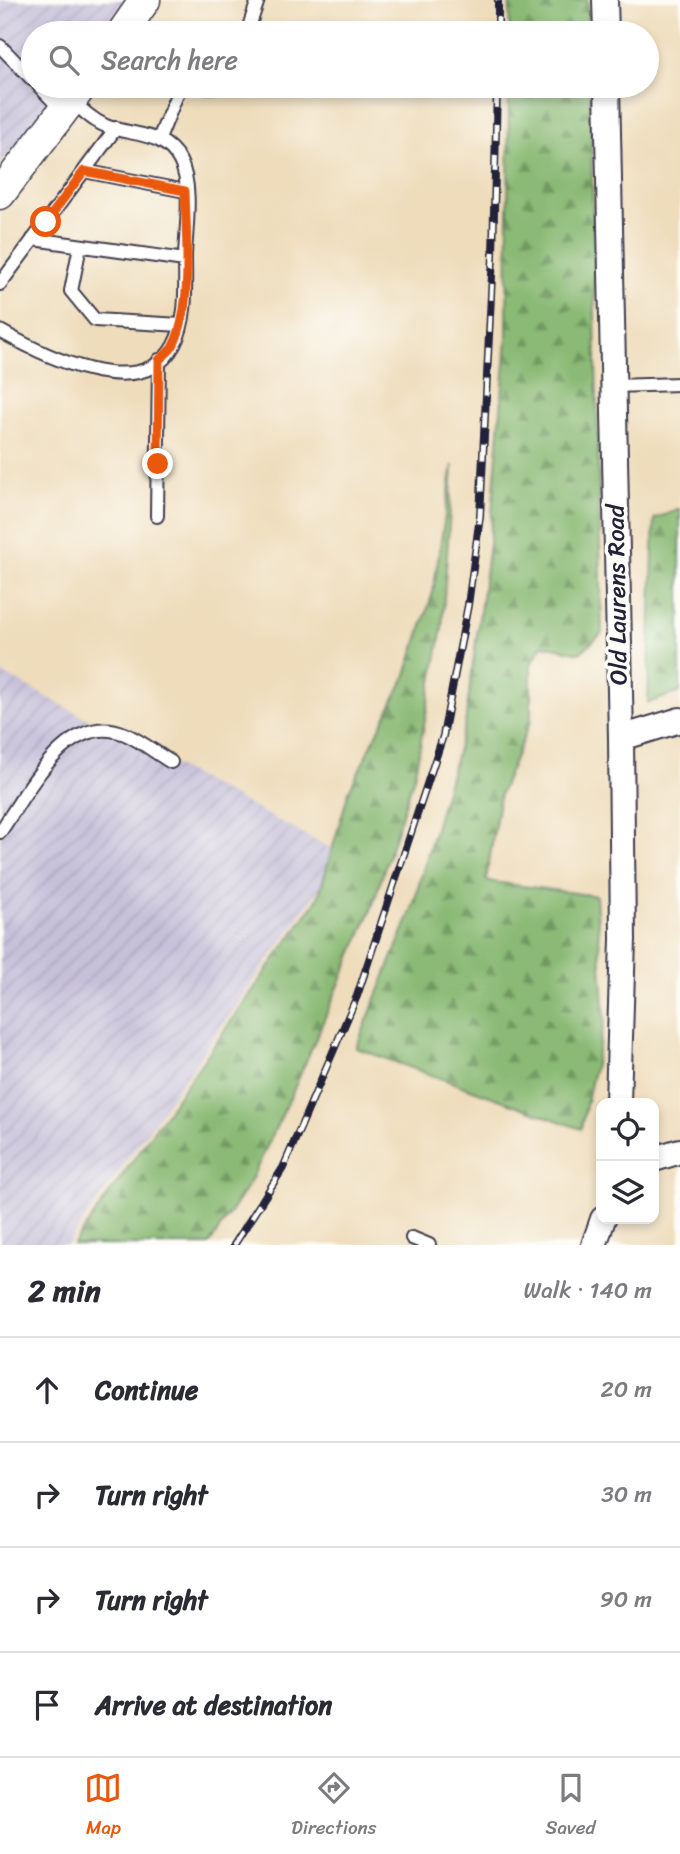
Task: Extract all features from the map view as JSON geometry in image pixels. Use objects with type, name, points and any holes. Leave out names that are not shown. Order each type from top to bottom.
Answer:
[{"type":"street","points":[[130,21],[145,0]]},
{"type":"street","points":[[605,0],[606,21]]},
{"type":"street","name":"Old Laurens Road","points":[[607,98],[621,738],[622,939],[618,1098]]},
{"type":"street","points":[[0,194],[72,99]]},
{"type":"street","points":[[621,738],[680,720]]},
{"type":"street","points":[[659,1157],[680,1151]]},
{"type":"street","points":[[594,1245],[601,1224]]},
{"type":"lane","points":[[251,21],[258,0]]},
{"type":"lane","points":[[0,46],[21,68]]},
{"type":"lane","points":[[159,139],[176,98]]},
{"type":"lane","points":[[0,331],[58,360],[90,370],[128,374],[159,360],[173,347],[181,325],[185,260],[185,175],[179,160],[159,139],[116,128],[90,117],[72,99]]},
{"type":"lane","points":[[0,284],[116,128]]},
{"type":"lane","points":[[84,171],[185,191]]},
{"type":"lane","points":[[33,240],[185,260]]},
{"type":"lane","points":[[80,246],[71,291],[95,320],[181,325]]},
{"type":"lane","points":[[157,516],[159,360]]},
{"type":"lane","points":[[613,386],[680,384]]},
{"type":"lane","points":[[0,832],[62,746],[81,735],[104,729],[124,733],[171,762]]},
{"type":"lane","points":[[412,1238],[429,1245]]},
{"type":"shaded area","points":[[0,0],[127,0],[110,21],[21,21],[21,98],[52,98],[0,165]]},
{"type":"shaded area","points":[[0,672],[343,855],[67,1245],[0,1245]]},
{"type":"green space","points":[[510,0],[588,0],[589,21],[509,21]]},
{"type":"green space","points":[[509,98],[590,98],[602,633],[580,653],[543,645],[531,664],[531,720],[500,794],[486,881],[596,896],[605,1019],[581,1129],[356,1048],[412,909],[465,724],[490,537],[507,339]]},
{"type":"green space","points":[[453,465],[442,628],[415,773],[372,908],[291,1096],[250,1182],[209,1245],[73,1245],[318,898],[349,791],[406,675],[433,592]]},
{"type":"green space","points":[[680,509],[680,692],[648,703],[654,519]]},
{"type":"railway","points":[[498,0],[498,21]]},
{"type":"railway","points":[[234,1245],[283,1168],[357,996],[443,736],[468,605],[480,516],[493,255],[497,98]]},
{"type":"route","points":[[46,222],[84,171],[185,191],[184,299],[181,325],[173,347],[159,360],[158,464]]}]
